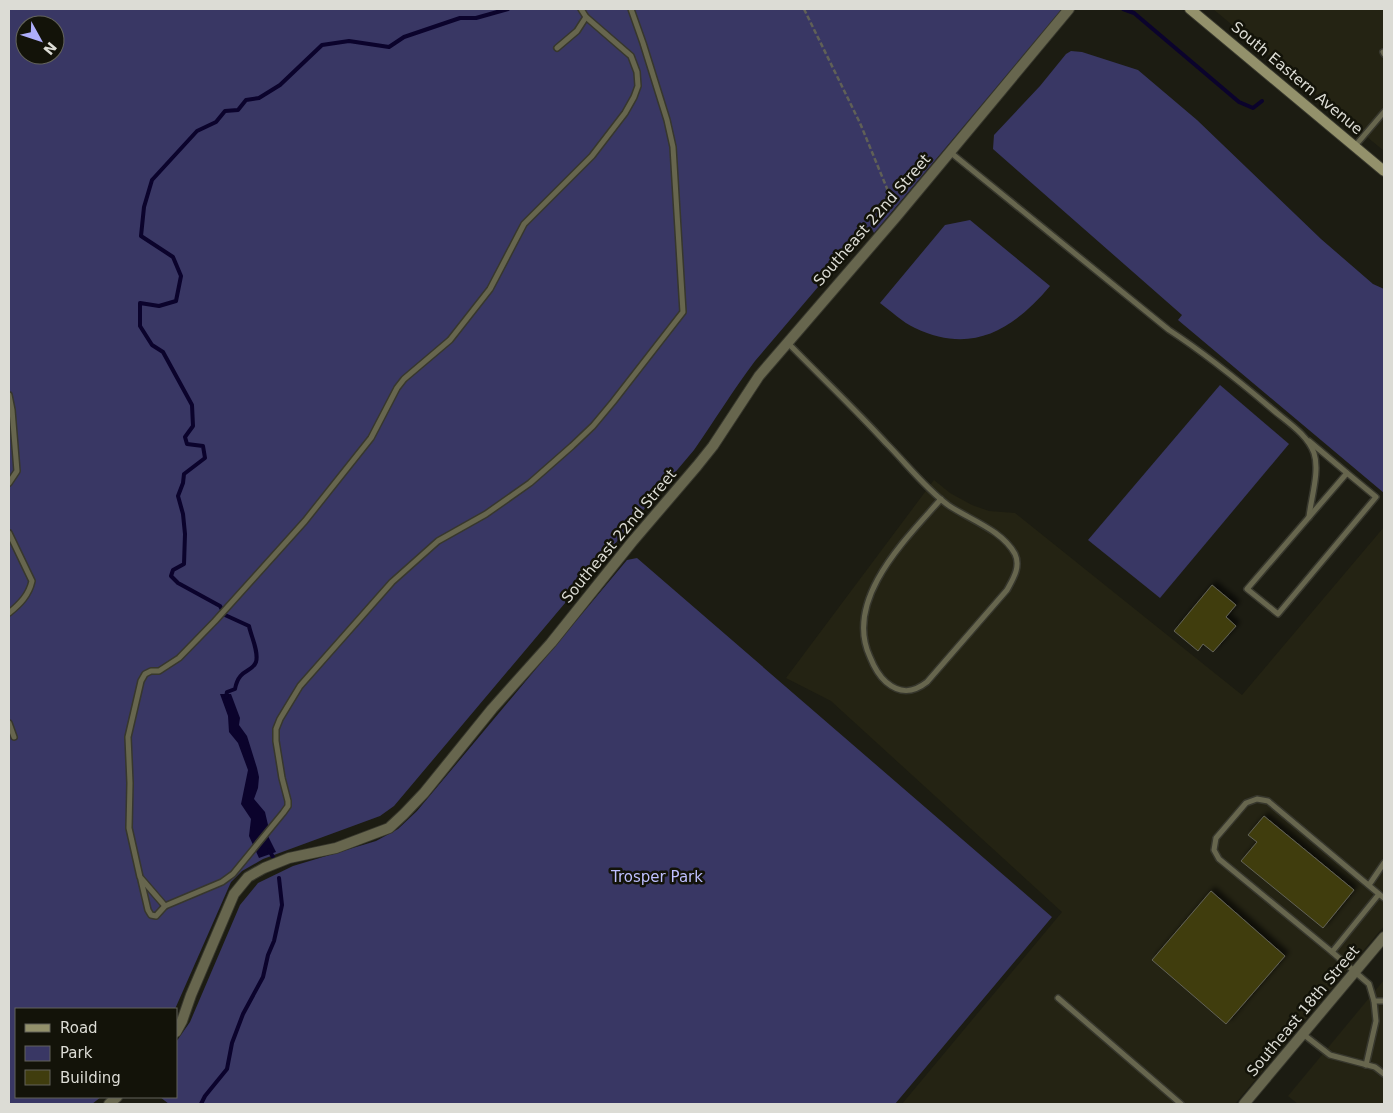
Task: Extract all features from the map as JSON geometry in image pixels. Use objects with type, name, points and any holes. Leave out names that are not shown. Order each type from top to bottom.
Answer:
[{"type":"main road","name":"South Eastern Avenue","points":[[1190,9],[1384,171]]},
{"type":"street","name":"Southeast 22nd Street","points":[[178,1029],[234,894],[248,877],[289,858],[336,848],[389,828],[404,814],[550,643],[697,466],[713,446],[758,376],[786,342],[896,217],[1069,9]]},
{"type":"street","name":"Southeast 18th Street","points":[[1244,1104],[1384,937]]},
{"type":"lane","points":[[581,9],[586,17],[631,56],[637,72],[638,86],[634,98],[625,113],[592,156],[524,224],[490,289],[450,340],[396,388],[371,438],[304,521],[215,621],[178,658],[159,671],[151,671],[145,674],[141,681],[128,737],[129,828],[148,910],[151,915],[156,916],[165,906],[222,882],[233,874],[288,806],[276,741],[276,729],[300,686],[386,589],[438,540],[486,514],[530,483],[593,426],[683,312],[673,148],[667,120],[631,9]]},
{"type":"lane","points":[[557,48],[577,31],[586,17]]},
{"type":"lane","points":[[1355,146],[1384,112]]},
{"type":"lane","points":[[950,152],[1169,330],[1198,348],[1226,369],[1305,437],[1347,472],[1376,497],[1278,614],[1247,589],[1347,472]]},
{"type":"lane","points":[[786,342],[941,498],[1009,544],[1016,556],[1016,573],[1007,590],[927,682],[920,688],[902,691],[891,686],[880,677],[866,649],[863,625],[866,610],[874,585],[894,554],[941,498]]},
{"type":"lane","points":[[9,395],[17,471],[9,483]]},
{"type":"lane","points":[[1305,437],[1313,453],[1316,465],[1309,517]]},
{"type":"lane","points":[[9,533],[32,581],[30,589],[21,602],[9,614]]},
{"type":"lane","points":[[9,723],[14,737]]},
{"type":"lane","points":[[1366,1065],[1376,1021],[1374,1000],[1369,984],[1219,859],[1214,850],[1216,838],[1246,803],[1257,799],[1268,802],[1384,898]]},
{"type":"lane","points":[[1369,885],[1384,863]]},
{"type":"lane","points":[[140,877],[165,906]]},
{"type":"lane","points":[[1332,952],[1379,894]]},
{"type":"lane","points":[[1058,998],[1181,1104]]},
{"type":"lane","points":[[1374,1000],[1384,1001]]},
{"type":"lane","points":[[1303,1034],[1330,1055],[1375,1067],[1384,1074]]},
{"type":"path","points":[[804,9],[860,123],[892,202],[896,217]]},
{"type":"shaded area","points":[[1213,9],[1384,9],[1384,151]]},
{"type":"shaded area","points":[[934,480],[950,493],[972,505],[989,511],[1015,513],[1242,695],[1384,527],[1384,926],[1235,1104],[902,1104],[1062,912],[831,701],[786,678]]},
{"type":"shaded area","points":[[220,694],[231,694],[240,718],[239,725],[247,736],[257,768],[259,777],[258,788],[254,799],[265,812],[268,836],[276,852],[259,858],[249,836],[251,819],[241,804],[248,770],[238,743],[229,732],[228,716]]},
{"type":"shaded area","points":[[1384,980],[1384,1104],[1298,1104],[1288,1096]]},
{"type":"green space","points":[[9,9],[1062,9],[874,233],[870,226],[755,361],[694,450],[394,806],[380,816],[263,859],[242,871],[231,882],[175,1008],[15,1008],[15,1098],[100,1098],[92,1104],[9,1104]]},
{"type":"green space","points":[[1071,51],[1082,52],[1138,70],[1197,120],[1321,239],[1373,284],[1384,289],[1384,493],[1178,320],[1182,315],[993,149],[994,135],[1040,86],[1066,54]]},
{"type":"green space","points":[[970,220],[1050,286],[1036,302],[1006,326],[990,334],[973,338],[955,339],[936,336],[915,328],[901,320],[880,303],[945,225]]},
{"type":"green space","points":[[1220,385],[1289,444],[1160,598],[1088,540]]},
{"type":"green space","name":"Trosper Park","points":[[637,558],[1052,917],[895,1104],[169,1104],[161,1098],[178,1098],[178,1039],[190,1022],[240,905],[258,883],[293,866],[376,841],[398,829],[417,811],[627,560]]},
{"type":"building","points":[[1212,585],[1236,605],[1226,617],[1236,626],[1213,652],[1203,644],[1198,651],[1174,631]]},
{"type":"building","points":[[1264,816],[1354,890],[1323,928],[1241,861],[1257,842],[1248,835]]},
{"type":"building","points":[[1211,891],[1285,956],[1226,1024],[1152,960]]},
{"type":"waterway","points":[[226,697],[227,692],[235,689],[239,677],[252,668],[256,662],[256,649],[249,626],[225,615],[220,606],[178,583],[171,576],[173,570],[184,564],[185,534],[183,514],[178,496],[184,474],[205,458],[203,446],[187,444],[185,437],[193,426],[192,405],[163,352],[152,345],[140,326],[140,303],[159,306],[176,301],[181,276],[173,257],[141,236],[144,207],[152,180],[197,131],[216,122],[225,111],[238,110],[246,100],[259,98],[280,85],[322,45],[349,41],[389,47],[404,37],[460,18],[476,18],[508,9]]},
{"type":"waterway","points":[[1123,9],[1134,13],[1239,102],[1253,108],[1262,101]]},
{"type":"waterway","points":[[269,850],[273,857]]},
{"type":"waterway","points":[[201,1104],[205,1096],[227,1069],[232,1043],[243,1014],[263,977],[282,905],[279,878]]}]
